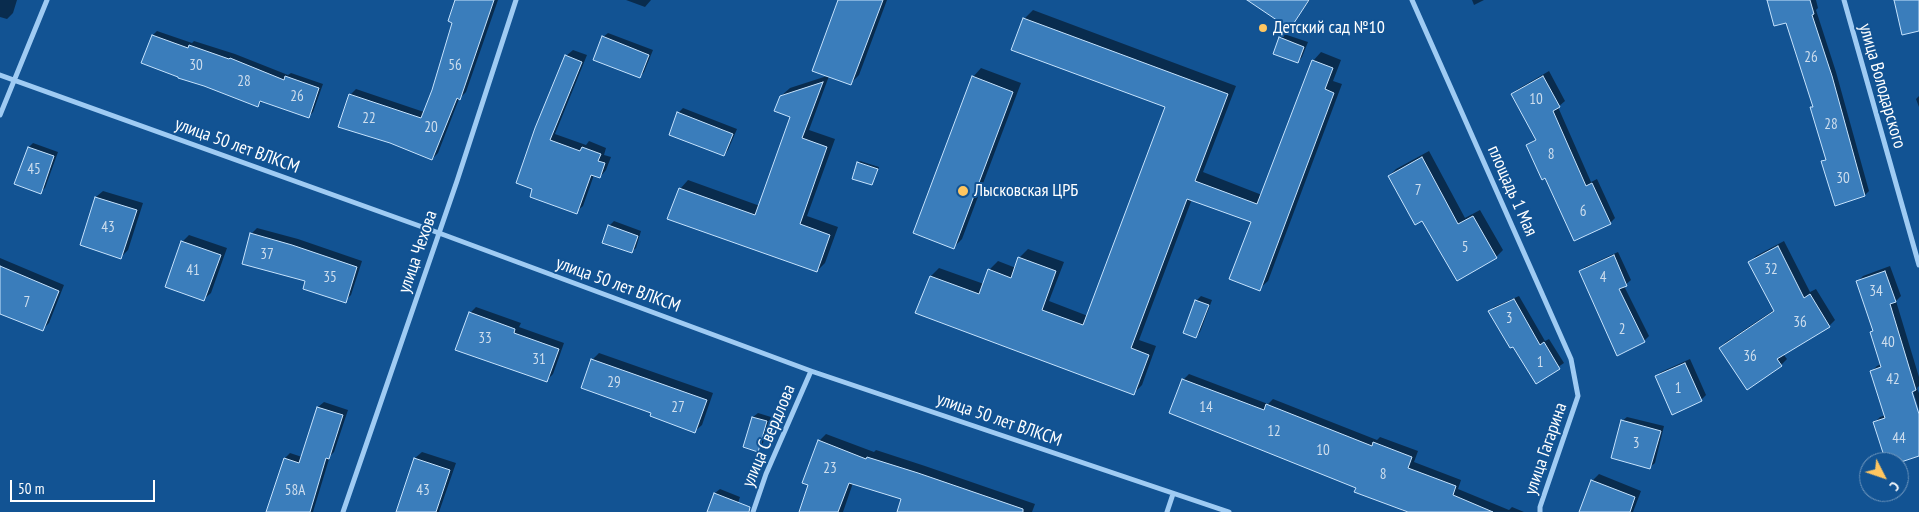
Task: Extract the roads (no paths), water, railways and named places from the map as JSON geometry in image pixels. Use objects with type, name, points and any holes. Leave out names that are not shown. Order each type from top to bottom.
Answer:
[{"type":"street","points":[[0,115],[47,0]]},
{"type":"street","name":"улица Чехова","points":[[344,512],[516,0]]},
{"type":"street","name":"площадь 1 Мая","points":[[1412,0],[1572,359],[1578,396]]},
{"type":"street","name":"улица Володарского","points":[[1844,0],[1919,265]]},
{"type":"street","name":"улица 50 лет ВЛКСМ","points":[[0,76],[439,233],[811,371],[1229,512]]},
{"type":"street","name":"улица Свердлова","points":[[752,512],[766,474],[811,371]]},
{"type":"street","name":"улица Гагарина","points":[[1540,512],[1540,506],[1578,396]]},
{"type":"street","points":[[1167,512],[1174,494]]},
{"type":"place","name":"Детский сад №10","points":[[1263,28]]},
{"type":"place","name":"Лысковская ЦРБ","points":[[963,191]]}]
